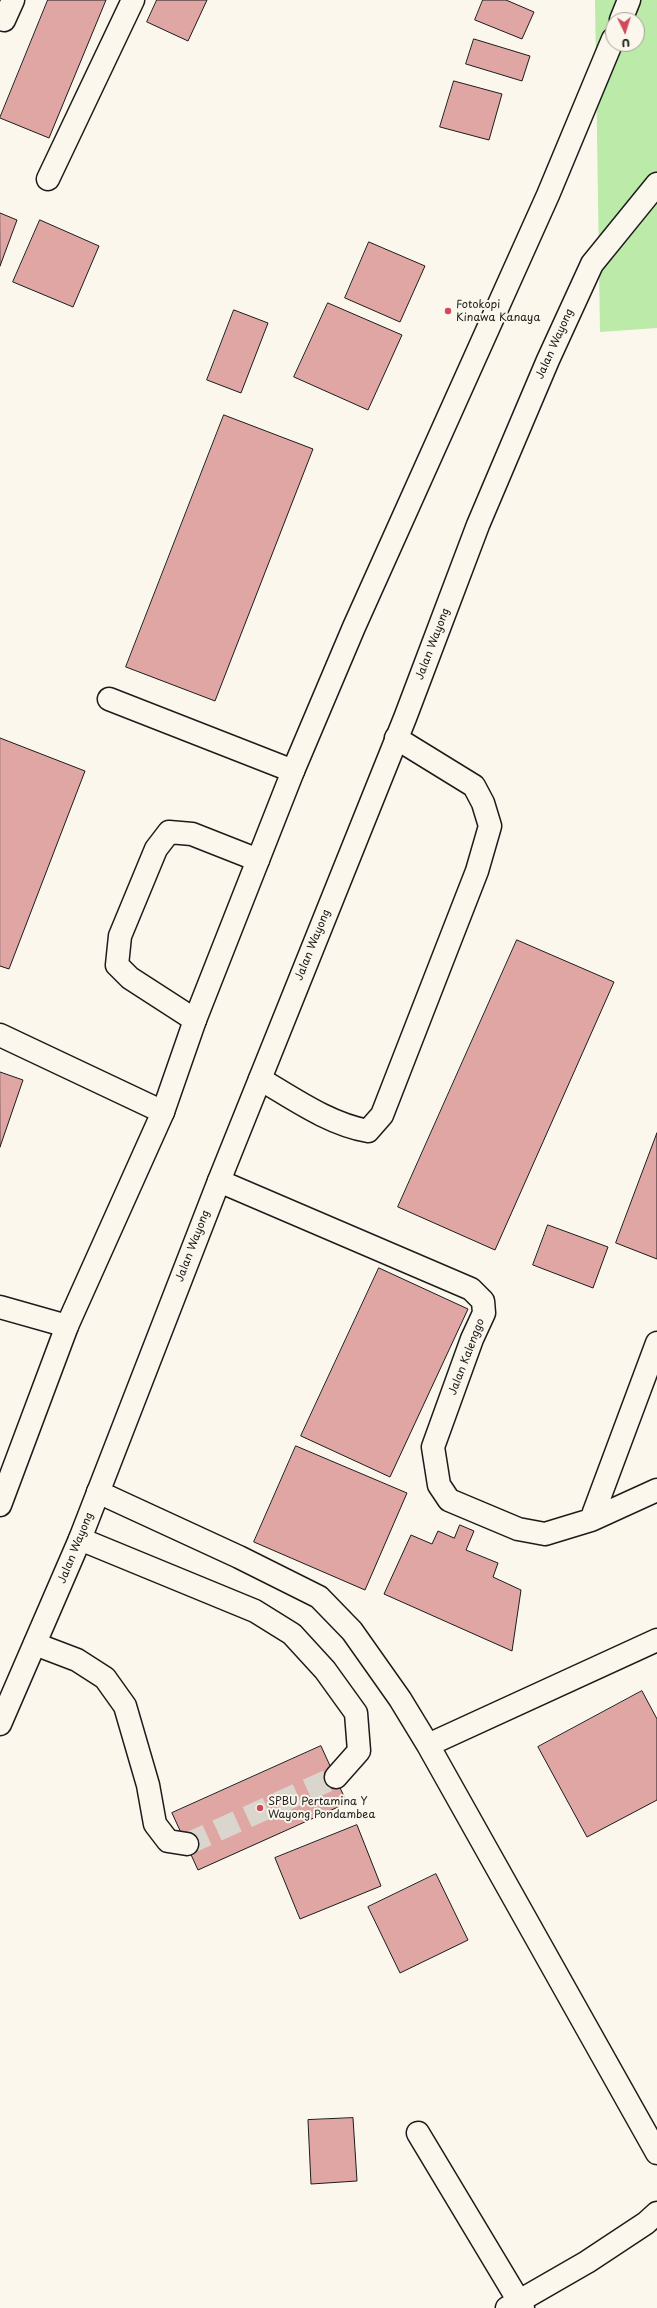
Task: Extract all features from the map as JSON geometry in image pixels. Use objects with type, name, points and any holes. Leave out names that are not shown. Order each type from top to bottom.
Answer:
[{"type":"main road","points":[[4,20],[13,0]]},
{"type":"main road","points":[[48,179],[133,0]]},
{"type":"main road","points":[[624,12],[629,0]]},
{"type":"main road","points":[[0,1505],[67,1326],[163,1112],[195,1020],[293,771],[354,626],[548,195],[608,52]]},
{"type":"main road","name":"Jalan Wayong","points":[[0,1724],[80,1539],[219,1181],[396,738],[478,525],[548,360],[592,264],[657,184]]},
{"type":"main road","points":[[109,699],[293,771]]},
{"type":"main road","points":[[260,1079],[315,1112],[353,1128],[368,1131],[382,1115],[477,871],[490,826],[483,803],[474,786],[396,738]]},
{"type":"main road","points":[[195,1020],[130,978],[117,965],[120,936],[156,849],[169,832],[192,834],[258,860]]},
{"type":"main road","points":[[0,1035],[163,1112]]},
{"type":"main road","name":"Jalan Kalenggo","points":[[219,1181],[471,1289],[483,1301],[484,1313],[472,1339],[434,1447],[439,1485],[449,1500],[518,1529],[545,1534],[592,1520],[657,1490]]},
{"type":"main road","points":[[0,1307],[67,1326]]},
{"type":"main road","points":[[592,1520],[655,1355]]},
{"type":"main road","points":[[98,1492],[239,1557],[319,1597],[352,1631],[400,1699],[428,1745],[657,2153]]},
{"type":"main road","points":[[80,1539],[255,1611],[292,1634],[325,1670],[356,1713],[359,1751],[336,1777]]},
{"type":"main road","points":[[428,1745],[657,1640]]},
{"type":"main road","points":[[35,1644],[77,1660],[105,1678],[125,1706],[148,1785],[155,1824],[168,1841],[187,1844]]},
{"type":"main road","points":[[418,2133],[516,2306],[587,2262],[646,2223],[657,2213]]},
{"type":"green space","points":[[595,0],[657,0],[657,328],[600,332]]},
{"type":"building","points":[[48,0],[106,0],[49,138],[0,118]]},
{"type":"building","points":[[157,0],[207,0],[188,41],[147,22]]},
{"type":"building","points":[[483,0],[506,0],[534,12],[522,39],[475,20]]},
{"type":"building","points":[[474,39],[530,56],[522,81],[466,64]]},
{"type":"building","points":[[454,81],[502,94],[489,140],[440,127]]},
{"type":"building","points":[[0,213],[17,220],[0,266]]},
{"type":"building","points":[[40,220],[99,246],[73,307],[13,282]]},
{"type":"building","points":[[369,242],[425,266],[400,322],[345,298]]},
{"type":"building","points":[[328,303],[402,335],[368,410],[294,377]]},
{"type":"building","points":[[234,310],[268,323],[241,393],[207,380]]},
{"type":"building","points":[[224,415],[313,449],[215,701],[126,667]]},
{"type":"building","points":[[0,738],[85,771],[9,969],[0,966]]},
{"type":"building","points":[[517,940],[614,982],[495,1250],[398,1207]]},
{"type":"building","points":[[0,1072],[23,1080],[0,1147]]},
{"type":"building","points":[[657,1133],[657,1259],[616,1243]]},
{"type":"building","points":[[548,1225],[608,1247],[593,1288],[533,1265]]},
{"type":"building","points":[[379,1268],[468,1309],[390,1477],[301,1436]]},
{"type":"building","points":[[296,1446],[407,1493],[365,1590],[254,1542]]},
{"type":"building","points":[[460,1525],[474,1531],[466,1550],[498,1563],[493,1577],[521,1590],[512,1651],[384,1594],[411,1535],[432,1544],[438,1531],[454,1538]]},
{"type":"building","points":[[642,1691],[657,1719],[657,1800],[587,1837],[538,1747]]},
{"type":"building","name":"SPBU Pertamina Y Wayong Pondambea","points":[[321,1746],[347,1803],[198,1870],[172,1813]]},
{"type":"building","points":[[357,1825],[381,1886],[300,1919],[275,1858]]},
{"type":"building","points":[[436,1874],[468,1940],[400,1973],[368,1907]]},
{"type":"building","points":[[353,2118],[357,2181],[311,2184],[308,2120]]},
{"type":"tunnel","points":[[187,1844],[336,1777]]},
{"type":"place","name":"Fotokopi Kinawa Kanaya","points":[[448,311]]},
{"type":"place","name":"SPBU Pertamina Y Wayong Pondambea","points":[[260,1808]]}]
